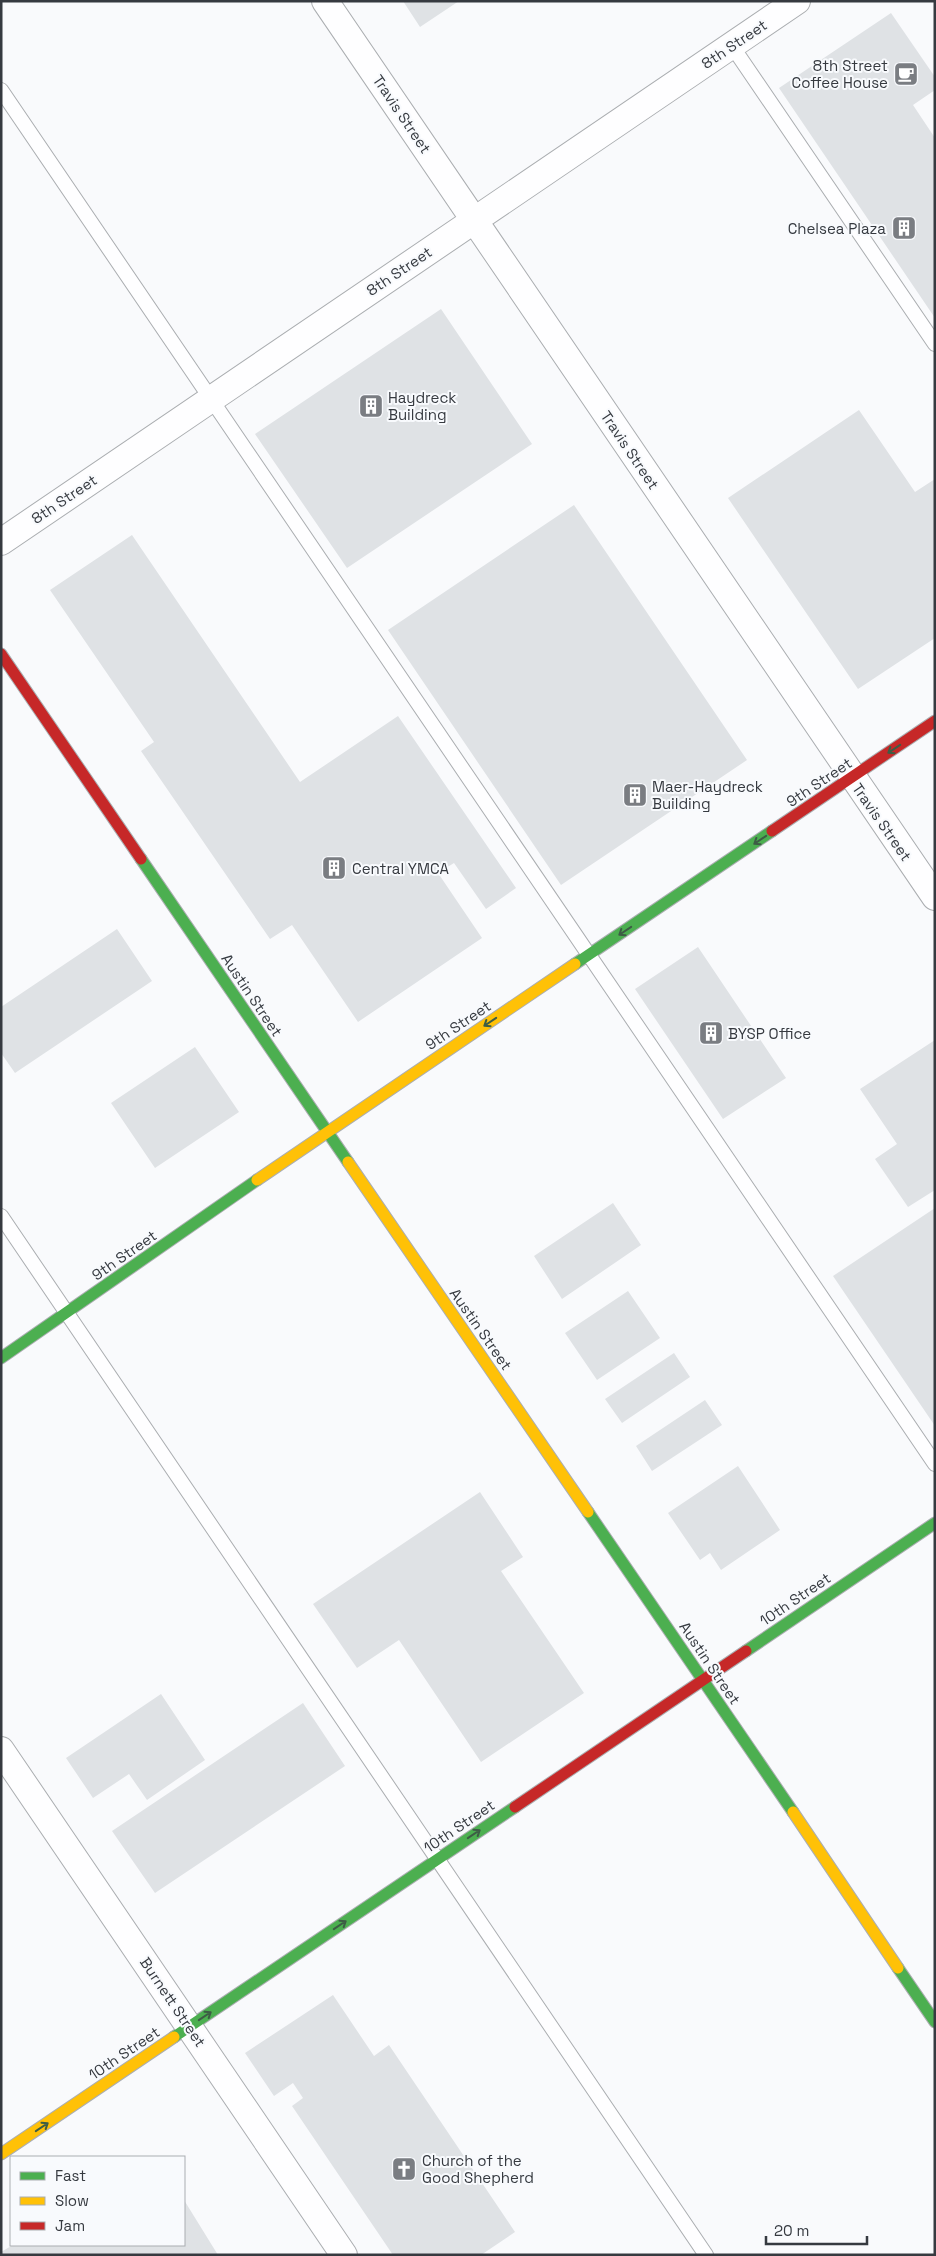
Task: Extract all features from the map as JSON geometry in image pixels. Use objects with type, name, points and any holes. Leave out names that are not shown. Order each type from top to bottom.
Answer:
[{"type":"street","name":"Travis Street","points":[[326,1],[935,898]]},
{"type":"street","name":"8th Street","points":[[1,542],[797,1]]},
{"type":"street","name":"Austin Street","points":[[1,654],[703,1679],[935,2022]]},
{"type":"street","name":"9th Street","points":[[1,1358],[327,1132],[935,721]]},
{"type":"street","name":"10th Street","points":[[1,2154],[935,1523]]},
{"type":"street","name":"Burnett Street","points":[[1,1750],[344,2255]]},
{"type":"lane","points":[[732,46],[935,344]]},
{"type":"lane","points":[[1,90],[935,1464]]},
{"type":"lane","points":[[1,1216],[706,2255]]},
{"type":"building","points":[[403,1],[459,1],[420,27]]},
{"type":"building","name":"Chelsea Plaza","points":[[891,13],[935,77],[935,90],[913,105],[935,138],[935,318],[779,88]]},
{"type":"building","points":[[441,309],[532,444],[347,568],[255,434]]},
{"type":"building","points":[[859,410],[915,492],[935,479],[935,638],[858,689],[728,498]]},
{"type":"building","points":[[574,505],[747,760],[561,885],[388,630]]},
{"type":"building","name":"Central YMCA","points":[[132,535],[300,782],[398,716],[516,888],[486,909],[454,863],[438,873],[482,938],[358,1022],[292,925],[270,939],[141,751],[154,742],[50,590]]},
{"type":"building","points":[[117,929],[152,981],[15,1073],[1,1053],[1,1007]]},
{"type":"building","name":"BYSP Office","points":[[698,947],[786,1078],[723,1119],[635,989]]},
{"type":"building","points":[[935,1040],[935,1190],[908,1207],[875,1159],[897,1144],[860,1089]]},
{"type":"building","points":[[195,1047],[239,1112],[155,1168],[111,1103]]},
{"type":"building","points":[[613,1203],[641,1245],[562,1299],[534,1256]]},
{"type":"building","points":[[935,1208],[935,1426],[833,1276]]},
{"type":"building","points":[[628,1291],[660,1338],[597,1380],[565,1333]]},
{"type":"building","points":[[674,1353],[690,1377],[622,1423],[605,1399]]},
{"type":"building","points":[[705,1400],[722,1425],[652,1471],[636,1446]]},
{"type":"building","points":[[738,1466],[780,1530],[721,1570],[710,1553],[700,1560],[668,1513]]},
{"type":"building","points":[[480,1492],[523,1557],[501,1571],[584,1693],[481,1762],[399,1640],[357,1668],[313,1604]]},
{"type":"building","points":[[161,1694],[205,1760],[147,1800],[129,1774],[93,1798],[66,1758]]},
{"type":"building","points":[[303,1703],[345,1766],[155,1893],[112,1831]]},
{"type":"building","name":"Church of the Good Shepherd","points":[[333,1995],[374,2056],[389,2045],[515,2232],[481,2255],[393,2255],[292,2106],[303,2098],[293,2083],[274,2096],[245,2053]]},
{"type":"building","points":[[185,2202],[218,2255],[1,2255],[1,2252],[11,2246],[185,2246]]},
{"type":"traffic: fast","points":[[575,964],[772,831]]},
{"type":"traffic: fast","points":[[141,859],[348,1162]]},
{"type":"traffic: fast","points":[[1,1358],[257,1180]]},
{"type":"traffic: fast","points":[[588,1512],[793,1812]]},
{"type":"traffic: fast","points":[[746,1651],[935,1523]]},
{"type":"traffic: fast","points":[[174,2037],[515,1807]]},
{"type":"traffic: fast","points":[[898,1968],[935,2022]]},
{"type":"traffic: slow","points":[[257,1180],[575,964]]},
{"type":"traffic: slow","points":[[348,1162],[588,1512]]},
{"type":"traffic: slow","points":[[793,1812],[898,1968]]},
{"type":"traffic: slow","points":[[1,2154],[174,2037]]},
{"type":"traffic: jam","points":[[1,654],[141,859]]},
{"type":"traffic: jam","points":[[772,831],[935,721]]},
{"type":"traffic: jam","points":[[515,1807],[746,1651]]},
{"type":"place","name":"8th Street Coffee House","points":[[906,74]]},
{"type":"place","name":"Chelsea Plaza","points":[[904,228]]},
{"type":"place","name":"Haydreck Building","points":[[371,406]]},
{"type":"place","name":"Maer-Haydreck Building","points":[[635,795]]},
{"type":"place","name":"Central YMCA","points":[[334,868]]},
{"type":"place","name":"BYSP Office","points":[[711,1033]]},
{"type":"place","name":"Church of the Good Shepherd","points":[[404,2169]]}]
